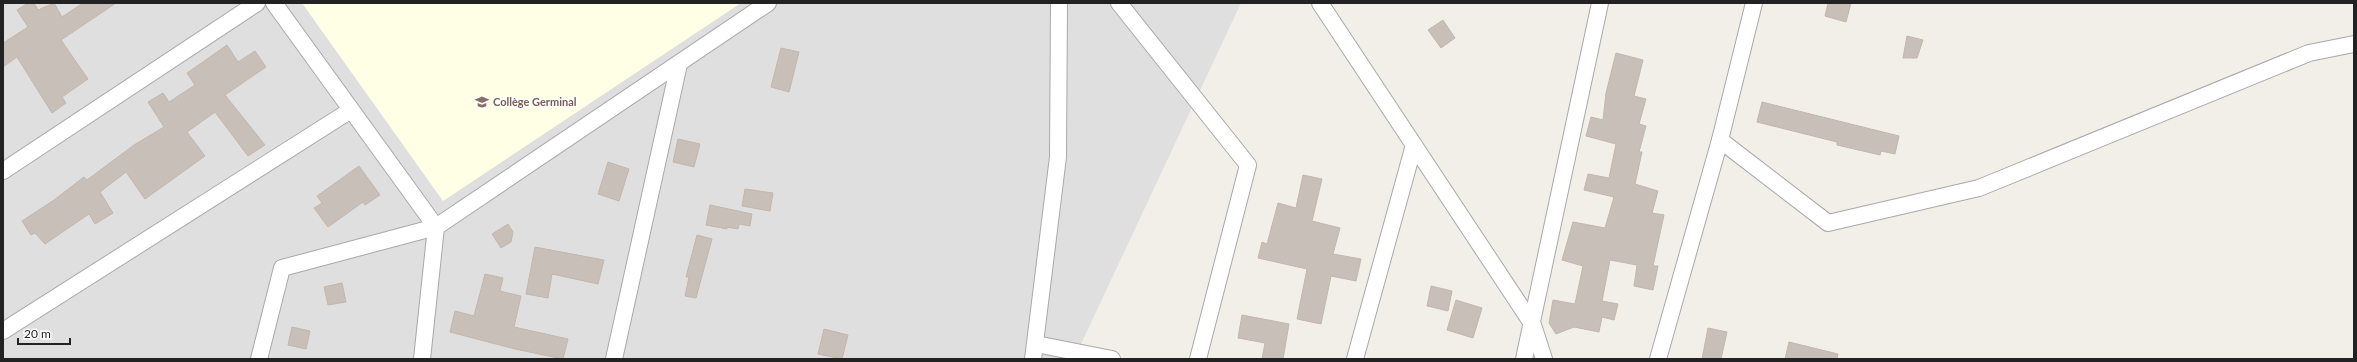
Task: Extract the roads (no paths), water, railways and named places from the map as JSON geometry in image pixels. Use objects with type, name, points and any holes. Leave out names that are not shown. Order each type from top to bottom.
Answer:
[{"type":"street","points":[[3,170],[257,3]]},
{"type":"street","points":[[274,3],[436,227],[422,359]]},
{"type":"street","points":[[259,359],[282,268],[436,227],[768,3]]},
{"type":"street","points":[[1059,3],[1058,157],[1035,351],[1112,359]]},
{"type":"street","points":[[1119,3],[1248,165],[1198,359]]},
{"type":"street","points":[[1320,3],[1533,325],[1544,359]]},
{"type":"street","points":[[1524,359],[1533,325],[1600,3]]},
{"type":"street","points":[[1658,359],[1720,140],[1754,3]]},
{"type":"street","points":[[1720,140],[1828,223],[1979,188],[2309,53],[2354,44]]},
{"type":"street","points":[[614,359],[679,64]]},
{"type":"street","points":[[3,331],[351,110]]},
{"type":"street","points":[[1355,359],[1414,145]]},
{"type":"place","name":"Collège Germinal","points":[[482,102]]}]
